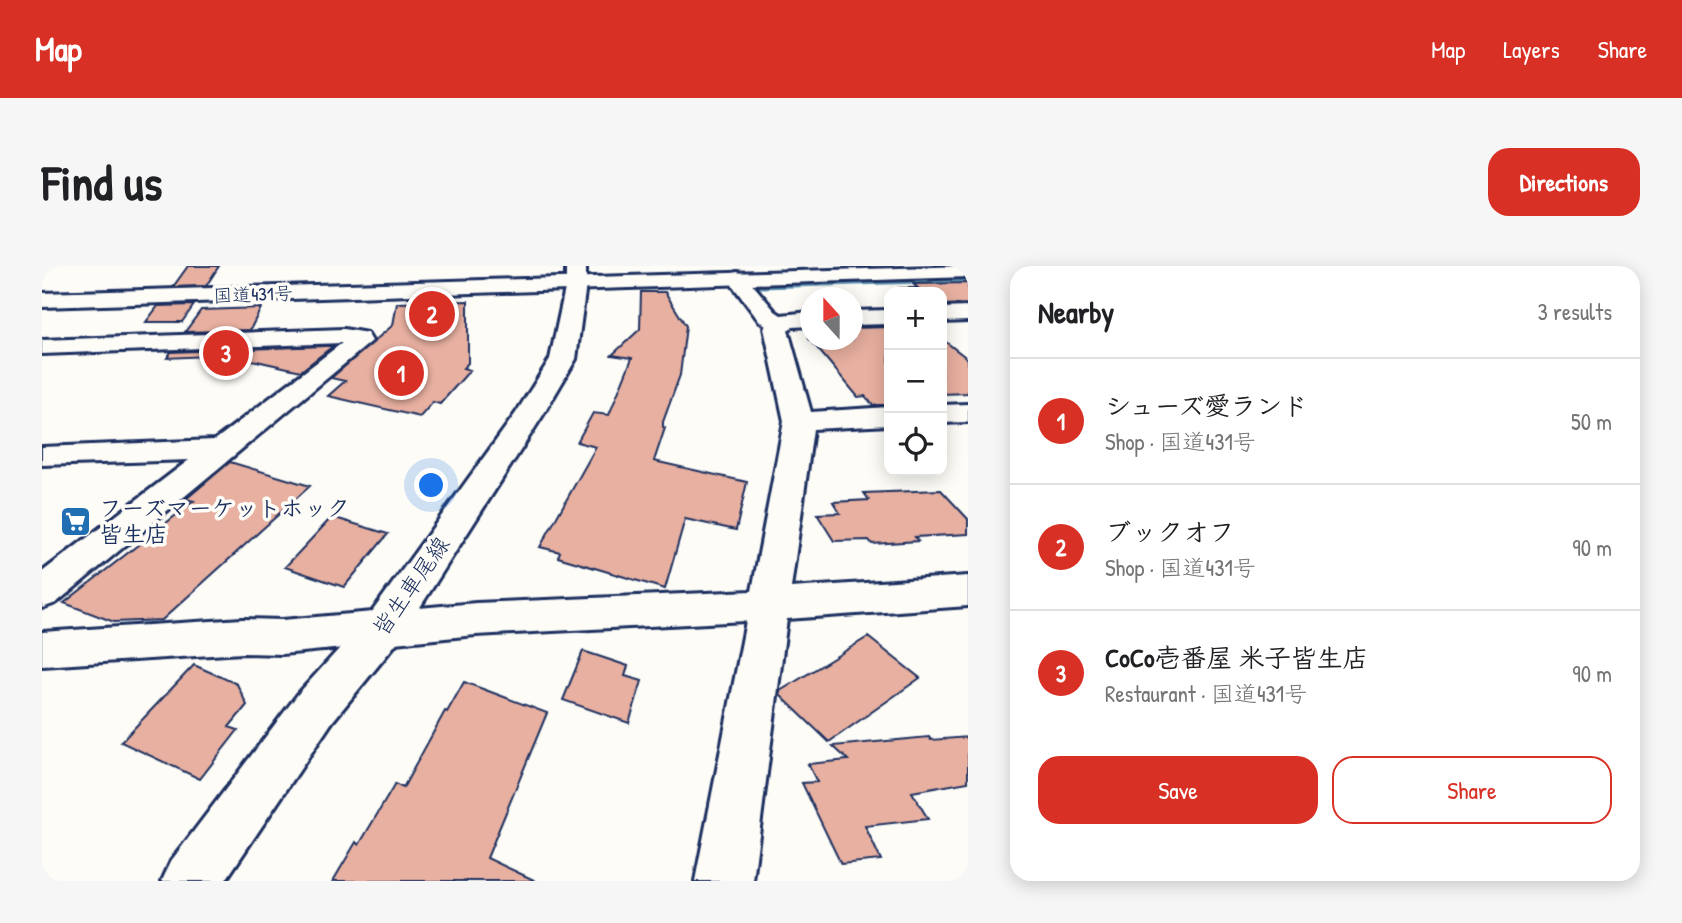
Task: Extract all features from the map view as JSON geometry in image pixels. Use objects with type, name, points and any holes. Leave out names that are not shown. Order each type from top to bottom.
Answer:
[{"type":"main road","name":"国道431号","points":[[42,289],[821,266]]},
{"type":"main road","name":"国道431号","points":[[42,300],[576,274],[737,278],[968,271]]},
{"type":"main road","name":"皆生車尾線","points":[[191,881],[315,708],[384,628],[529,415],[563,359],[576,274]]},
{"type":"main road","points":[[737,278],[767,316],[779,323],[800,320]]},
{"type":"main road","points":[[947,315],[968,314]]},
{"type":"main road","points":[[863,318],[884,317]]},
{"type":"main road","points":[[724,881],[799,421],[776,328],[779,323]]},
{"type":"main road","points":[[42,347],[327,336],[358,338],[360,341],[42,593]]},
{"type":"main road","points":[[947,414],[968,413]]},
{"type":"main road","points":[[799,421],[884,416]]},
{"type":"main road","points":[[42,456],[223,449]]},
{"type":"main road","points":[[42,649],[242,636],[282,637],[476,620],[769,606],[968,591]]},
{"type":"building","points":[[188,266],[219,266],[206,286],[173,287]]},
{"type":"building","points":[[968,283],[968,304],[947,305],[947,287],[917,287],[913,284]]},
{"type":"building","points":[[641,292],[665,292],[686,326],[680,375],[663,422],[665,428],[654,461],[747,482],[736,530],[685,519],[665,589],[558,557],[560,552],[540,547],[596,447],[577,442],[593,413],[609,415],[632,358],[612,355],[640,329]]},
{"type":"building","points":[[468,301],[468,363],[463,368],[470,370],[440,404],[433,402],[420,417],[328,396],[345,381],[331,378],[393,325],[397,303]]},
{"type":"building","points":[[194,305],[182,322],[146,322],[158,306]]},
{"type":"building","points":[[261,308],[250,330],[185,332],[201,310]]},
{"type":"building","points":[[884,327],[884,405],[873,405],[865,396],[858,397],[818,350],[863,350],[863,328]]},
{"type":"building","points":[[947,343],[968,359],[968,393],[947,394]]},
{"type":"building","points":[[333,346],[301,371],[230,355],[167,358],[171,352]]},
{"type":"building","points":[[230,462],[310,486],[162,620],[114,622],[64,603],[194,501],[186,499]]},
{"type":"building","points":[[941,490],[968,519],[968,534],[915,537],[918,541],[872,544],[869,540],[834,541],[817,514],[840,513],[833,502],[869,500],[864,493]]},
{"type":"building","points":[[332,517],[388,534],[344,587],[285,567]]},
{"type":"building","points":[[868,637],[920,678],[829,742],[780,695],[780,691]]},
{"type":"building","points":[[583,651],[628,666],[625,676],[642,681],[629,723],[563,700]]},
{"type":"building","points":[[194,665],[237,684],[247,705],[229,727],[238,730],[200,779],[121,742]]},
{"type":"building","points":[[464,682],[547,713],[487,858],[536,881],[333,881],[356,842],[359,845],[395,784],[403,788]]},
{"type":"building","points":[[929,737],[931,740],[968,737],[968,782],[912,792],[928,819],[865,826],[881,860],[841,864],[802,783],[817,782],[808,764],[848,760],[833,746]]},
{"type":"waterway","points":[[747,287],[968,280]]},
{"type":"place","name":"ブックオフ","points":[[432,314]]},
{"type":"place","name":"CoCo壱番屋 米子皆生店","points":[[226,353]]},
{"type":"place","name":"シューズ愛ランド","points":[[401,373]]},
{"type":"place","name":"フーズマーケットホック 皆生店","points":[[76,521]]}]
